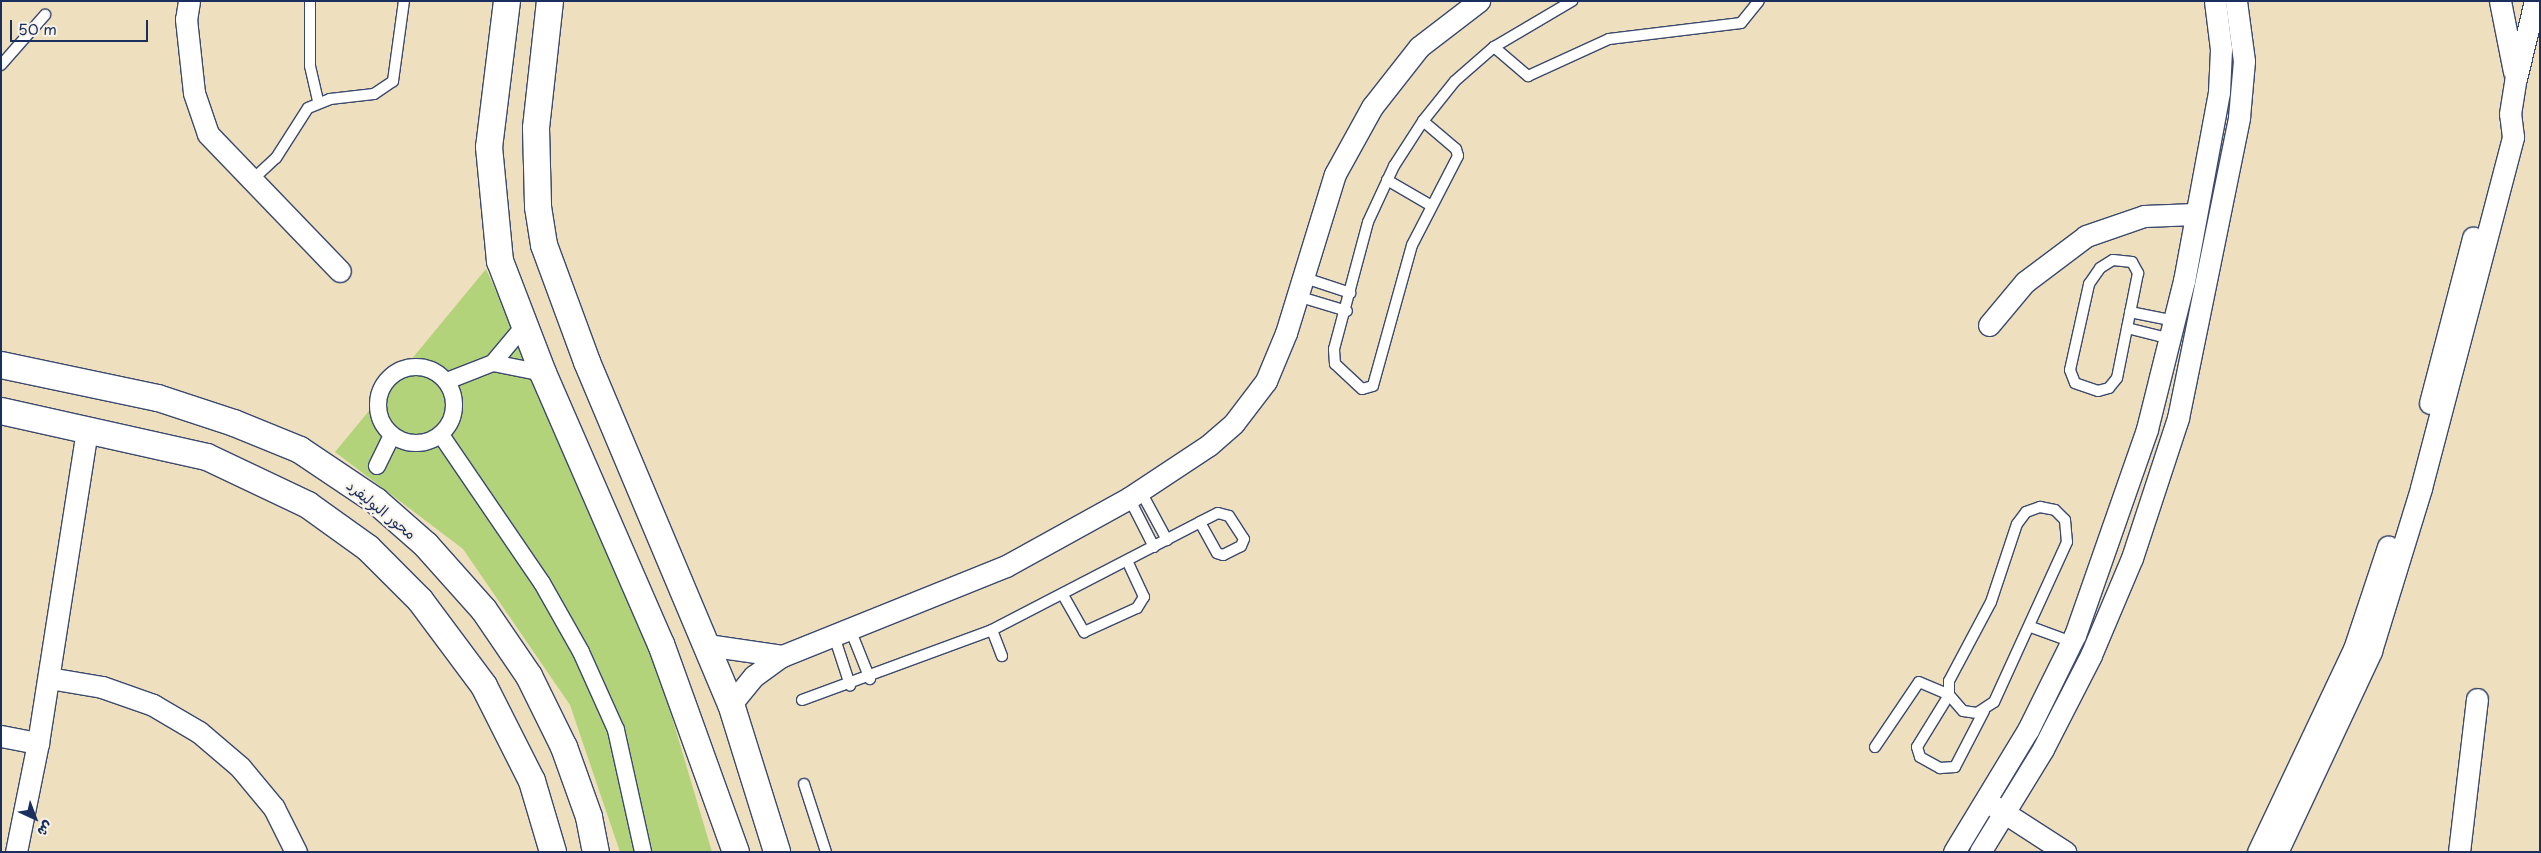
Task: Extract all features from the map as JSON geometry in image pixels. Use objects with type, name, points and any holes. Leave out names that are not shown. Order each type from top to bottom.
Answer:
[{"type":"street","points":[[190,1],[186,19],[197,107],[217,146],[340,271]]},
{"type":"street","points":[[507,1],[489,147],[494,233],[524,326],[661,644],[736,852]]},
{"type":"street","points":[[550,1],[536,128],[538,207],[544,245],[587,362],[731,704],[777,852]]},
{"type":"street","points":[[731,704],[754,676],[782,656],[1006,566],[1134,494],[1209,445],[1234,423],[1266,381],[1299,287],[1335,174],[1372,107],[1419,47],[1478,1]]},
{"type":"street","points":[[1954,852],[2028,730],[2072,642],[2126,499],[2173,330],[2219,92],[2221,49],[2215,1]]},
{"type":"street","points":[[1980,852],[2068,702],[2113,607],[2178,418],[2197,341],[2241,108],[2244,61],[2236,1]]},
{"type":"street","points":[[2500,1],[2516,78]]},
{"type":"street","points":[[2277,852],[2371,651],[2464,335],[2512,137],[2510,114],[2516,78],[2536,1]]},
{"type":"street","points":[[2258,852],[2323,721],[2357,640],[2409,486],[2501,129],[2510,114]]},
{"type":"street","points":[[1989,325],[2025,282],[2086,236],[2144,216],[2195,214]]},
{"type":"street","points":[[447,381],[493,363],[524,326]]},
{"type":"street","points":[[493,363],[543,373]]},
{"type":"street","name":"محور البوليفرد","points":[[1,366],[149,396],[234,423],[300,450],[376,501],[426,545],[484,610],[528,676],[564,747],[589,816],[596,852]]},
{"type":"street","points":[[414,367],[427,368],[447,381],[455,404],[441,434],[417,444],[392,435],[381,419],[378,400],[390,377],[414,367]]},
{"type":"street","points":[[1,411],[172,446],[242,470],[308,505],[368,548],[420,600],[484,686],[532,781],[554,852]]},
{"type":"street","points":[[16,852],[49,678],[87,428]]},
{"type":"street","points":[[441,434],[542,583],[581,652],[616,730],[643,852]]},
{"type":"street","points":[[377,466],[392,435]]},
{"type":"street","points":[[707,645],[782,656]]},
{"type":"street","points":[[49,678],[102,687],[152,705],[199,732],[240,767],[274,808],[296,852]]},
{"type":"street","points":[[2459,852],[2477,699]]},
{"type":"street","points":[[1,736],[38,743]]},
{"type":"street","points":[[1986,801],[2065,852]]},
{"type":"lane","points":[[310,1],[310,66],[318,102]]},
{"type":"lane","points":[[250,181],[276,158],[300,117],[318,102],[374,94],[393,81],[404,1]]},
{"type":"lane","points":[[1423,121],[1458,152],[1430,205],[1408,260],[1373,386],[1367,390],[1333,359],[1347,311],[1366,229],[1387,180],[1423,121],[1455,81],[1494,47],[1572,1]]},
{"type":"lane","points":[[1494,47],[1528,76],[1609,39],[1741,23],[1759,1]]},
{"type":"lane","points":[[1,65],[45,15]]},
{"type":"lane","points":[[1387,180],[1430,205]]},
{"type":"lane","points":[[2113,260],[2128,260],[2137,268],[2130,312],[2113,384],[2098,391],[2075,383],[2070,370],[2089,284],[2100,268],[2113,260]]},
{"type":"lane","points":[[1299,287],[1350,293]]},
{"type":"lane","points":[[1299,287],[1347,311]]},
{"type":"lane","points":[[2130,312],[2173,330]]},
{"type":"lane","points":[[2127,328],[2173,330]]},
{"type":"lane","points":[[1134,494],[1167,540]]},
{"type":"lane","points":[[1134,494],[1154,546]]},
{"type":"lane","points":[[2048,507],[2065,520],[2068,534],[2031,627],[1994,702],[1984,711],[1954,767],[1940,768],[1920,757],[1917,747],[1949,695],[1949,680],[1991,602],[2017,524],[2026,512],[2048,507]]},
{"type":"lane","points":[[802,700],[870,679],[992,630],[1063,595],[1154,546],[1167,540],[1200,522],[1218,513],[1229,516],[1243,544],[1220,554],[1200,522]]},
{"type":"lane","points":[[1063,595],[1084,632],[1137,608],[1144,597],[1126,561]]},
{"type":"lane","points":[[2031,627],[2072,642]]},
{"type":"lane","points":[[992,630],[1002,656]]},
{"type":"lane","points":[[842,633],[870,679]]},
{"type":"lane","points":[[842,633],[850,685]]},
{"type":"lane","points":[[1875,746],[1914,684],[1928,682],[1949,695],[1963,711],[1984,711]]},
{"type":"lane","points":[[804,784],[826,852]]},
{"type":"green space","points":[[486,269],[638,603],[712,852],[620,852],[570,705],[463,549],[335,452]]}]
